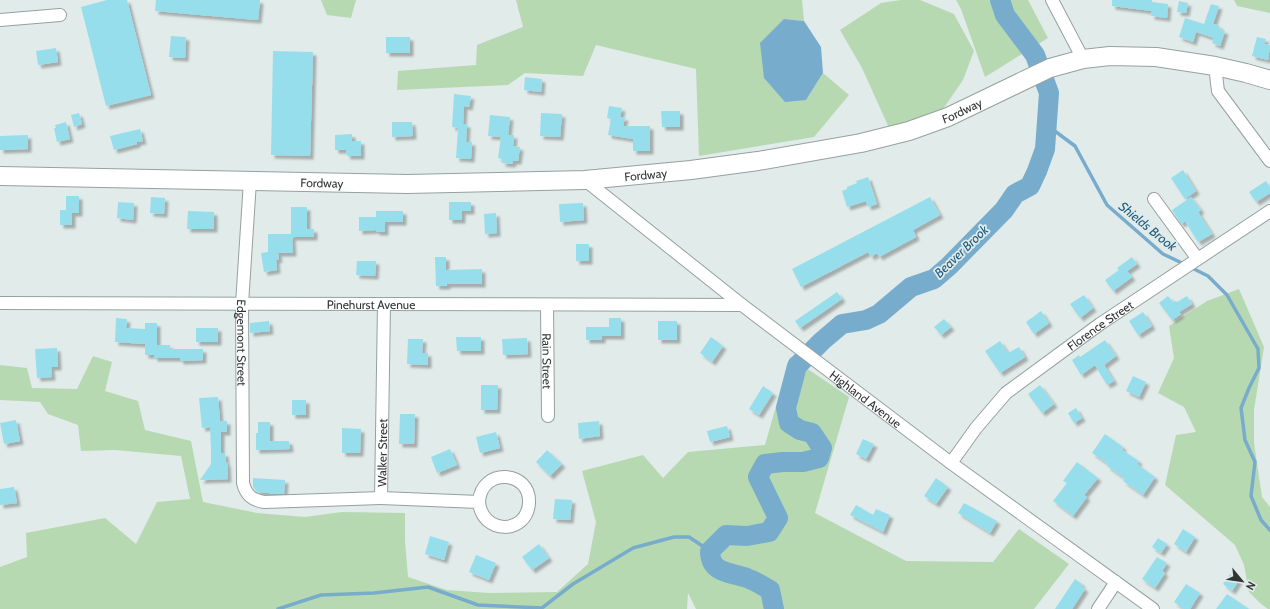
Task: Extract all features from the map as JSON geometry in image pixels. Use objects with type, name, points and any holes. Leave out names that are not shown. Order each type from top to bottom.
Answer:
[{"type":"street","points":[[1052,0],[1083,59]]},
{"type":"street","points":[[0,20],[60,15]]},
{"type":"street","name":"Fordway","points":[[0,176],[407,184],[585,180],[691,170],[750,162],[861,143],[909,131],[948,117],[1050,68],[1083,59],[1110,56],[1156,57],[1215,66],[1270,80]]},
{"type":"street","points":[[1215,66],[1218,91],[1270,161]]},
{"type":"street","name":"Highland Avenue","points":[[585,180],[742,305],[951,463],[1153,609]]},
{"type":"street","name":"Edgemont Street","points":[[250,181],[242,304],[243,483],[247,494],[255,500]]},
{"type":"street","points":[[1154,199],[1195,260]]},
{"type":"street","name":"Florence Street","points":[[951,463],[976,428],[1006,393],[1100,324],[1270,211]]},
{"type":"street","name":"Pinehurst Avenue","points":[[0,303],[742,305]]},
{"type":"street","name":"Walker Street","points":[[255,500],[264,502],[381,498],[384,304]]},
{"type":"street","name":"Rain Street","points":[[547,305],[548,416]]},
{"type":"street","points":[[504,477],[517,480],[524,486],[528,494],[529,503],[527,512],[522,519],[514,525],[506,527],[496,526],[488,522],[482,515],[479,502],[482,489],[488,482],[495,478],[504,477]]},
{"type":"street","points":[[381,498],[479,502]]},
{"type":"street","points":[[1098,609],[1116,582]]},
{"type":"green space","points":[[321,0],[356,0],[351,18],[327,15]]},
{"type":"green space","points":[[516,0],[802,0],[804,21],[784,19],[806,100],[823,73],[849,95],[814,137],[699,156],[696,69],[596,45],[583,76],[525,73],[508,85],[397,90],[398,71],[476,65],[477,45],[523,27]]},
{"type":"green space","points":[[901,0],[920,0],[954,14],[974,51],[963,80],[941,112],[890,130],[862,68],[840,30],[881,3]]},
{"type":"green space","points":[[956,0],[1028,0],[1048,38],[985,77],[961,9]]},
{"type":"green space","points":[[1234,0],[1270,0],[1270,13],[1237,6]]},
{"type":"green space","points":[[1239,289],[1264,347],[1254,410],[1254,443],[1262,497],[1270,507],[1270,609],[1260,603],[1249,592],[1244,565],[1235,545],[1165,485],[1176,435],[1196,432],[1184,407],[1158,393],[1174,358],[1169,326],[1207,301]]},
{"type":"green space","points":[[93,356],[112,362],[105,391],[138,401],[145,430],[191,441],[203,502],[257,513],[305,517],[342,512],[405,513],[405,541],[408,577],[447,590],[489,593],[557,592],[588,564],[596,522],[582,471],[643,455],[663,478],[688,452],[765,445],[790,357],[849,397],[815,513],[906,561],[993,562],[1019,529],[1069,564],[1034,609],[696,609],[688,593],[687,609],[0,609],[0,567],[27,557],[26,533],[105,518],[136,544],[157,502],[190,499],[181,456],[115,450],[81,451],[78,425],[48,414],[40,402],[0,400],[0,365],[27,368],[32,388],[77,389]]},
{"type":"water","points":[[784,19],[804,21],[821,47],[823,73],[806,100],[785,102],[764,78],[760,43]]},
{"type":"building","points":[[107,0],[127,0],[151,95],[106,106],[81,7]]},
{"type":"building","points":[[156,0],[260,0],[258,20],[155,11]]},
{"type":"building","points":[[1112,0],[1152,0],[1152,2],[1168,4],[1167,18],[1151,16],[1152,11],[1112,6]]},
{"type":"building","points":[[1179,1],[1188,3],[1186,13],[1177,12]]},
{"type":"building","points":[[1211,4],[1219,6],[1213,24],[1220,26],[1219,29],[1225,31],[1220,46],[1212,43],[1214,38],[1196,32],[1193,42],[1179,37],[1185,18],[1204,24]]},
{"type":"building","points":[[171,36],[186,37],[185,58],[169,57]]},
{"type":"building","points":[[386,37],[410,37],[410,53],[386,53]]},
{"type":"building","points":[[1257,37],[1266,39],[1264,44],[1270,45],[1268,60],[1252,56]]},
{"type":"building","points":[[56,48],[58,62],[38,65],[36,51]]},
{"type":"building","points":[[273,51],[313,52],[310,156],[271,155]]},
{"type":"building","points":[[525,77],[542,79],[541,92],[524,90]]},
{"type":"building","points":[[454,94],[471,96],[469,107],[464,106],[463,124],[467,124],[466,142],[472,142],[471,159],[456,158],[458,128],[452,127]]},
{"type":"building","points":[[609,106],[622,108],[620,117],[625,117],[623,126],[650,126],[650,151],[633,151],[633,139],[608,135],[611,119],[607,118]]},
{"type":"building","points":[[661,111],[680,111],[680,127],[662,127]]},
{"type":"building","points":[[79,113],[82,124],[74,127],[71,115]]},
{"type":"building","points":[[541,113],[562,114],[560,137],[540,136]]},
{"type":"building","points":[[490,115],[510,117],[508,135],[514,135],[513,146],[520,147],[518,161],[513,161],[512,164],[502,163],[503,159],[498,158],[501,137],[488,136]]},
{"type":"building","points":[[66,122],[70,139],[57,142],[54,128],[56,128],[55,125]]},
{"type":"building","points":[[392,122],[412,122],[413,136],[392,137]]},
{"type":"building","points":[[140,129],[143,141],[114,150],[110,136]]},
{"type":"building","points":[[352,134],[352,141],[361,141],[361,156],[347,156],[346,150],[335,150],[335,135]]},
{"type":"building","points":[[28,135],[28,149],[0,150],[0,136]]},
{"type":"building","points":[[1183,170],[1196,191],[1185,199],[1171,178]]},
{"type":"building","points":[[868,177],[877,204],[868,207],[866,201],[847,207],[842,191],[857,183],[856,181]]},
{"type":"building","points":[[1266,181],[1270,187],[1270,193],[1256,202],[1249,192]]},
{"type":"building","points":[[66,196],[79,196],[79,213],[72,213],[72,225],[60,225],[60,210],[66,210]]},
{"type":"building","points":[[151,197],[165,198],[164,214],[150,213]]},
{"type":"building","points":[[930,197],[940,215],[913,230],[916,237],[879,257],[877,253],[871,257],[868,252],[801,287],[792,269]]},
{"type":"building","points":[[1191,197],[1201,210],[1198,212],[1212,234],[1198,242],[1185,221],[1181,224],[1172,210]]},
{"type":"building","points":[[118,202],[134,203],[133,220],[117,218]]},
{"type":"building","points":[[449,202],[471,202],[471,211],[462,211],[462,220],[449,220]]},
{"type":"building","points":[[583,203],[584,220],[560,222],[559,204]]},
{"type":"building","points":[[291,207],[307,207],[307,229],[314,229],[314,237],[292,237],[293,253],[278,253],[279,259],[276,260],[277,270],[264,272],[261,253],[268,252],[268,234],[291,234]]},
{"type":"building","points":[[188,211],[214,212],[214,229],[187,229]]},
{"type":"building","points":[[376,211],[403,211],[403,222],[385,222],[385,232],[376,232],[376,230],[359,231],[359,217],[376,217]]},
{"type":"building","points":[[496,213],[497,233],[485,234],[484,214]]},
{"type":"building","points":[[576,244],[589,244],[589,261],[576,261]]},
{"type":"building","points":[[435,257],[446,257],[446,270],[482,269],[482,284],[447,284],[447,286],[436,286]]},
{"type":"building","points":[[1132,257],[1137,264],[1127,271],[1132,277],[1113,291],[1105,280],[1119,270],[1117,268]]},
{"type":"building","points":[[357,261],[376,261],[375,276],[356,275]]},
{"type":"building","points":[[837,292],[842,299],[800,328],[795,321]]},
{"type":"building","points":[[1084,295],[1093,308],[1080,318],[1070,304]]},
{"type":"building","points":[[1168,296],[1173,302],[1177,302],[1187,296],[1192,304],[1179,312],[1181,314],[1172,320],[1159,303]]},
{"type":"building","points":[[1041,311],[1049,323],[1034,334],[1026,322]]},
{"type":"building","points":[[1143,312],[1152,326],[1138,335],[1129,321]]},
{"type":"building","points":[[116,318],[127,319],[126,328],[145,329],[145,323],[157,323],[157,345],[170,345],[170,349],[203,349],[203,360],[180,361],[180,358],[154,358],[154,355],[145,355],[145,344],[115,342]]},
{"type":"building","points":[[609,318],[621,318],[621,336],[602,336],[602,340],[586,340],[586,327],[609,327]]},
{"type":"building","points":[[944,319],[951,327],[941,335],[934,327]]},
{"type":"building","points":[[269,321],[270,331],[250,333],[250,323]]},
{"type":"building","points":[[658,321],[677,321],[677,340],[658,340]]},
{"type":"building","points":[[196,328],[218,328],[218,342],[196,342]]},
{"type":"building","points":[[456,337],[481,337],[481,351],[457,351]]},
{"type":"building","points":[[711,337],[723,346],[712,362],[700,353]]},
{"type":"building","points":[[527,338],[528,354],[503,355],[502,339]]},
{"type":"building","points":[[408,339],[423,339],[422,353],[428,353],[428,365],[407,364]]},
{"type":"building","points":[[1105,340],[1116,356],[1104,365],[1114,381],[1107,385],[1095,365],[1081,375],[1072,360],[1079,355],[1080,357]]},
{"type":"building","points":[[1000,341],[1008,353],[1019,347],[1025,357],[1000,373],[985,351]]},
{"type":"building","points":[[57,348],[58,367],[51,367],[52,377],[37,378],[35,349]]},
{"type":"building","points":[[1133,376],[1146,382],[1139,397],[1126,391]]},
{"type":"building","points":[[481,385],[498,385],[497,410],[481,410]]},
{"type":"building","points":[[1040,385],[1054,404],[1042,413],[1028,394]]},
{"type":"building","points":[[763,386],[773,393],[759,415],[749,409]]},
{"type":"building","points":[[218,397],[220,421],[227,421],[227,432],[221,432],[221,453],[225,453],[228,479],[200,480],[211,464],[211,449],[210,427],[202,428],[199,398]]},
{"type":"building","points":[[292,400],[306,400],[306,415],[292,415]]},
{"type":"building","points":[[1076,408],[1082,418],[1074,423],[1068,413]]},
{"type":"building","points":[[400,414],[415,414],[414,444],[399,444]]},
{"type":"building","points":[[16,420],[20,441],[4,444],[0,423]]},
{"type":"building","points":[[599,421],[600,436],[579,439],[578,423]]},
{"type":"building","points":[[258,422],[270,422],[270,441],[289,441],[290,449],[256,450],[256,433],[258,433]]},
{"type":"building","points":[[727,426],[730,437],[710,442],[707,431]]},
{"type":"building","points":[[342,428],[361,429],[360,453],[342,453]]},
{"type":"building","points":[[496,432],[500,448],[480,453],[476,437]]},
{"type":"building","points":[[1105,434],[1123,447],[1122,450],[1139,461],[1137,464],[1155,477],[1143,495],[1123,481],[1125,479],[1107,466],[1108,464],[1092,453]]},
{"type":"building","points":[[863,439],[874,444],[866,459],[856,454]]},
{"type":"building","points":[[450,449],[457,465],[437,473],[431,457]]},
{"type":"building","points":[[547,450],[562,464],[550,476],[536,462]]},
{"type":"building","points":[[1077,462],[1098,478],[1084,495],[1087,497],[1073,516],[1053,501],[1067,483],[1063,481]]},
{"type":"building","points":[[253,478],[285,480],[284,494],[257,492],[253,487]]},
{"type":"building","points":[[936,478],[948,487],[936,504],[924,496]]},
{"type":"building","points":[[14,487],[17,503],[0,505],[0,489]]},
{"type":"building","points":[[555,499],[572,500],[570,520],[553,519]]},
{"type":"building","points":[[964,503],[997,521],[990,533],[958,513]]},
{"type":"building","points":[[856,505],[873,515],[876,509],[890,515],[883,532],[850,515]]},
{"type":"building","points":[[1183,529],[1195,537],[1186,552],[1174,544]]},
{"type":"building","points":[[430,536],[449,542],[444,560],[425,554]]},
{"type":"building","points":[[1158,538],[1167,544],[1161,553],[1152,547]]},
{"type":"building","points":[[539,544],[549,558],[532,570],[522,557]]},
{"type":"building","points":[[476,555],[496,563],[489,580],[469,572]]},
{"type":"building","points":[[1157,557],[1167,563],[1162,571],[1165,573],[1155,588],[1142,579]]},
{"type":"building","points":[[1230,574],[1239,580],[1232,591],[1223,584]]},
{"type":"building","points":[[1075,579],[1082,584],[1081,586],[1085,589],[1072,609],[1055,609]]},
{"type":"building","points":[[1186,584],[1200,593],[1190,609],[1184,609],[1174,602]]},
{"type":"building","points":[[1227,594],[1249,609],[1216,609]]},
{"type":"waterway","name":"Beaver Brook","points":[[774,609],[770,590],[750,579],[728,573],[717,568],[711,559],[710,551],[726,535],[747,536],[769,532],[778,518],[758,477],[765,464],[803,462],[819,458],[822,448],[812,433],[800,430],[789,423],[786,408],[797,366],[822,341],[842,324],[866,320],[879,314],[911,287],[934,279],[949,266],[1004,210],[1015,194],[1030,186],[1037,171],[1045,149],[1049,93],[1035,55],[1005,15],[1000,0]]},
{"type":"waterway","name":"Shields Brook","points":[[1048,126],[1075,146],[1107,205],[1163,254],[1184,264]]},
{"type":"waterway","name":"Shields Brook","points":[[1190,267],[1208,276],[1227,295],[1258,349],[1259,368],[1241,408],[1245,440],[1255,462],[1251,496],[1261,520],[1270,530]]},
{"type":"waterway","points":[[278,609],[321,595],[374,593],[428,587],[478,605],[542,608],[573,584],[633,548],[674,537],[689,537],[710,551]]}]
